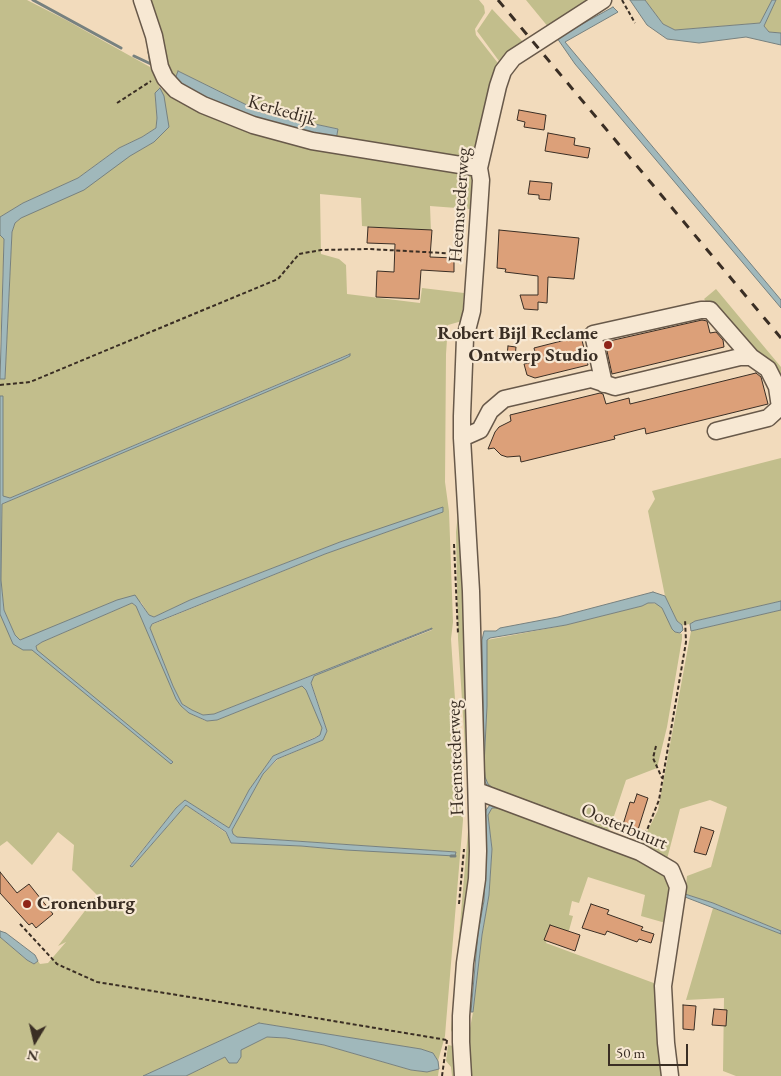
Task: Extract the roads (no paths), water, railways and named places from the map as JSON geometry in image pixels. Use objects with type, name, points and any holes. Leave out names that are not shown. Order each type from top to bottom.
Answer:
[{"type":"street","name":"Kerkedijk","points":[[142,0],[154,36],[163,74],[176,90],[203,105],[253,125],[312,141],[477,168]]},
{"type":"street","name":"Heemstederweg","points":[[463,1076],[454,1041],[477,879],[477,791],[471,591],[462,438],[465,338],[472,311],[473,255],[481,180],[477,168],[496,92],[503,71],[512,58],[603,0]]},
{"type":"street","points":[[604,384],[593,334],[701,310],[710,310],[751,357],[768,369],[777,387],[780,407],[768,418],[716,431]]},
{"type":"street","points":[[462,438],[480,430],[490,411],[504,399],[591,379],[615,387],[740,357],[751,357]]},
{"type":"street","name":"Oosterbuurt","points":[[477,791],[635,850],[671,870],[678,887],[663,986],[670,1076]]},
{"type":"water","points":[[630,0],[645,0],[663,24],[675,30],[760,23],[772,0],[776,0],[764,26],[769,32],[781,33],[781,45],[746,37],[699,43],[667,39],[647,25]]},
{"type":"water","points":[[613,7],[618,12],[565,42],[781,300],[781,308],[575,64],[557,38]]},
{"type":"water","points":[[178,71],[263,113],[338,129],[336,140],[240,115],[174,82]]},
{"type":"water","points":[[160,88],[164,96],[169,127],[154,142],[130,156],[84,190],[21,218],[15,223],[12,232],[5,379],[0,379],[4,239],[0,235],[0,217],[23,203],[78,178],[119,148],[156,128],[155,93]]},
{"type":"water","points":[[350,354],[350,356],[342,360],[2,504],[1,580],[4,610],[15,635],[20,640],[117,600],[135,595],[149,615],[154,617],[190,600],[340,542],[443,507],[443,512],[325,554],[152,624],[150,628],[182,704],[203,715],[214,714],[432,628],[314,676],[311,683],[327,731],[323,740],[277,759],[263,774],[232,830],[233,834],[237,837],[456,852],[455,856],[231,843],[226,832],[186,805],[132,867],[130,866],[176,808],[185,800],[229,828],[249,790],[273,756],[315,738],[320,735],[322,728],[306,690],[302,686],[217,720],[207,721],[189,713],[176,699],[136,606],[132,603],[36,646],[37,650],[173,762],[171,764],[32,650],[23,650],[13,644],[0,614],[0,396],[3,396],[3,496],[10,498]]},
{"type":"water","points":[[653,592],[665,596],[677,621],[682,625],[683,630],[680,633],[672,629],[662,608],[655,603],[648,603],[566,625],[487,640],[487,706],[484,765],[488,784],[493,788],[607,830],[607,832],[492,790],[483,779],[482,764],[482,640],[484,631],[496,631],[500,628],[558,617]]},
{"type":"water","points":[[781,601],[781,610],[691,631],[690,624],[695,621]]},
{"type":"water","points":[[494,804],[504,808],[492,808],[488,815],[492,849],[489,895],[482,935],[473,1012],[471,1012],[478,932],[484,901],[485,817],[486,810],[490,805]]},
{"type":"water","points":[[685,894],[713,903],[781,931],[781,934],[685,897]]},
{"type":"water","points":[[0,931],[6,933],[35,955],[38,961],[34,964],[27,960],[0,937]]},
{"type":"water","points":[[259,1023],[421,1049],[433,1053],[438,1061],[439,1069],[427,1072],[411,1070],[324,1045],[286,1038],[267,1037],[241,1050],[241,1057],[237,1063],[229,1063],[225,1057],[186,1076],[143,1076]]},
{"type":"waterway","points":[[33,0],[121,48]]},
{"type":"waterway","points":[[134,56],[151,64],[149,52]]},
{"type":"waterway","points":[[451,856],[455,856],[452,856]]},
{"type":"railway","points":[[498,0],[781,338]]},
{"type":"place","name":"Robert Bijl Reclame Ontwerp Studio","points":[[608,345]]},
{"type":"place","name":"Cronenburg","points":[[27,904]]}]
